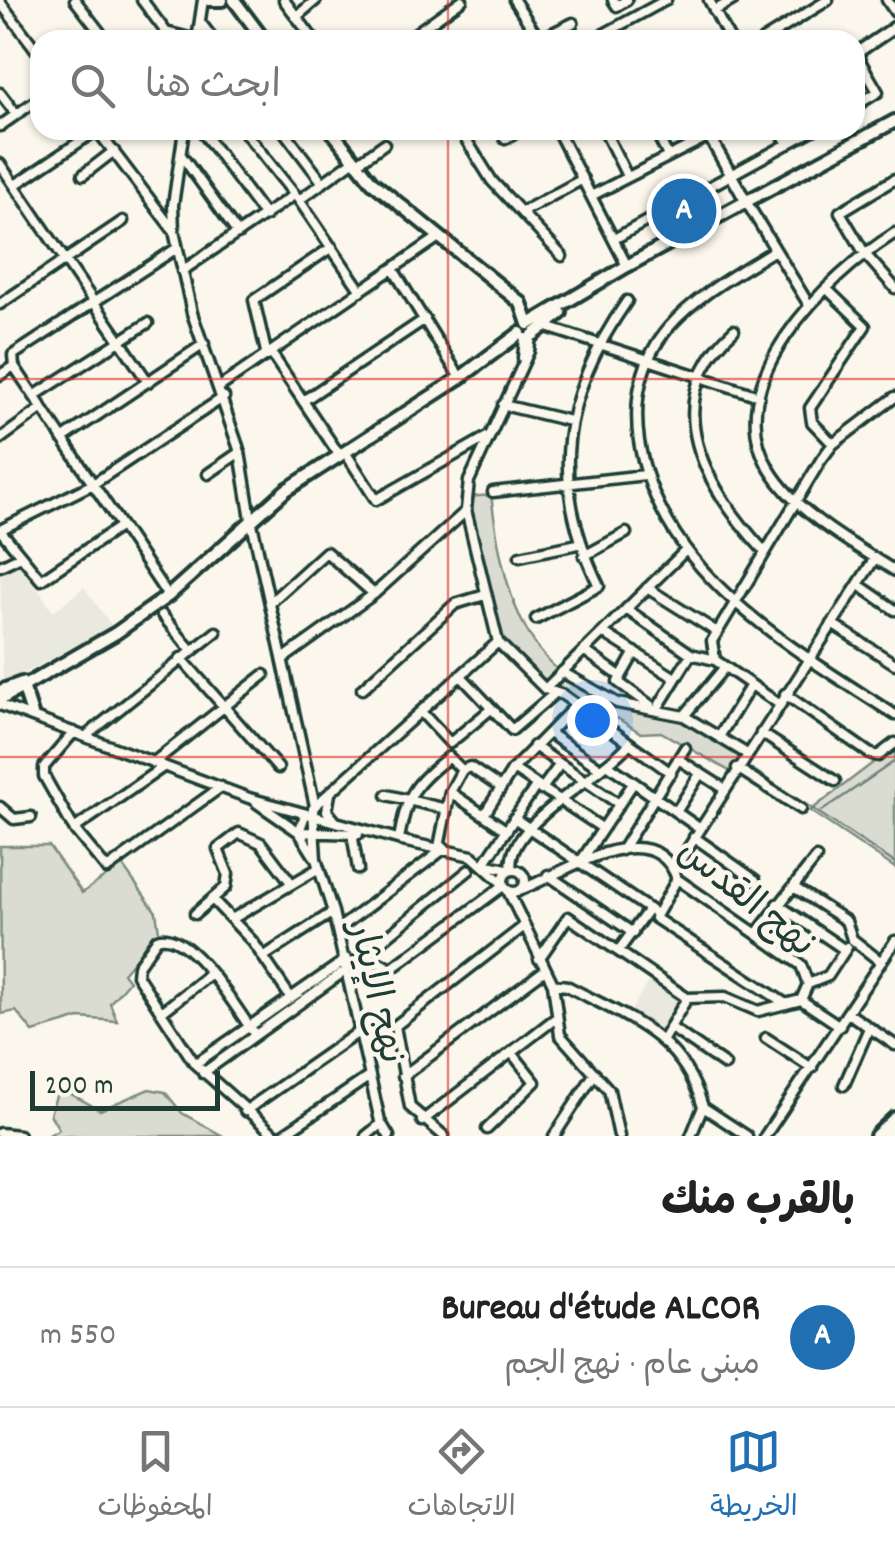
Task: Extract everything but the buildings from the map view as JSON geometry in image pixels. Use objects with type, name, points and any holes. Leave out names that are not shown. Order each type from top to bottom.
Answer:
[{"type":"highway","points":[[877,1136],[895,1119]]},
{"type":"main road","points":[[213,1],[236,3],[256,30]]},
{"type":"main road","points":[[865,138],[895,121]]},
{"type":"main road","points":[[338,140],[354,163],[527,311],[552,314]]},
{"type":"main road","points":[[0,698],[24,689],[168,596],[286,490],[552,314],[627,266],[861,140]]},
{"type":"main road","points":[[517,300],[526,332]]},
{"type":"main road","points":[[526,332],[546,327],[568,305]]},
{"type":"main road","points":[[526,332],[527,311]]},
{"type":"main road","points":[[0,698],[47,675]]},
{"type":"main road","points":[[24,689],[32,714]]},
{"type":"street","points":[[76,0],[98,30]]},
{"type":"street","points":[[142,0],[164,30]]},
{"type":"street","points":[[284,0],[306,30]]},
{"type":"street","points":[[296,17],[316,0]]},
{"type":"street","points":[[420,30],[462,0]]},
{"type":"street","points":[[514,0],[533,30]]},
{"type":"street","points":[[615,3],[628,0]]},
{"type":"street","points":[[610,30],[666,0]]},
{"type":"street","points":[[708,0],[724,30]]},
{"type":"street","points":[[714,11],[733,0]]},
{"type":"street","points":[[888,0],[895,12]]},
{"type":"street","points":[[199,30],[213,1]]},
{"type":"street","points":[[779,30],[824,1]]},
{"type":"street","points":[[0,2],[30,42]]},
{"type":"street","points":[[201,20],[208,30]]},
{"type":"street","points":[[566,30],[574,24]]},
{"type":"street","points":[[865,47],[895,26]]},
{"type":"street","points":[[865,71],[878,92],[865,100]]},
{"type":"street","points":[[0,93],[16,114]]},
{"type":"street","points":[[0,126],[30,105]]},
{"type":"street","points":[[15,185],[82,140]]},
{"type":"street","points":[[105,140],[174,231]]},
{"type":"street","points":[[177,140],[238,234]]},
{"type":"street","points":[[183,140],[174,231],[177,248],[240,452],[251,520],[283,658],[317,860]]},
{"type":"street","points":[[208,140],[265,216]]},
{"type":"street","points":[[251,140],[296,197],[360,291]]},
{"type":"street","points":[[291,140],[323,183]]},
{"type":"street","points":[[466,140],[492,181],[562,256]]},
{"type":"street","points":[[562,140],[627,266]]},
{"type":"street","points":[[609,140],[627,176]]},
{"type":"street","points":[[659,140],[668,156]]},
{"type":"street","points":[[592,196],[696,140]]},
{"type":"street","points":[[712,140],[773,251],[809,305]]},
{"type":"street","points":[[786,140],[788,144]]},
{"type":"street","points":[[614,240],[795,140]]},
{"type":"street","points":[[182,271],[384,144]]},
{"type":"street","points":[[82,175],[114,151]]},
{"type":"street","points":[[0,164],[148,382]]},
{"type":"street","points":[[522,212],[583,179]]},
{"type":"street","points":[[895,179],[840,212],[866,254],[895,288]]},
{"type":"street","points":[[0,304],[123,222]]},
{"type":"street","points":[[895,233],[809,305],[778,350],[759,396],[755,432],[760,452],[796,502],[895,571]]},
{"type":"street","points":[[221,386],[439,237]]},
{"type":"street","points":[[332,247],[254,300],[269,354],[376,500],[489,436]]},
{"type":"street","points":[[168,596],[14,366],[13,355],[177,248]]},
{"type":"street","points":[[773,251],[684,312],[647,362],[636,408],[644,474],[685,551],[733,600],[809,659],[895,716]]},
{"type":"street","points":[[393,269],[460,378]]},
{"type":"street","points":[[827,289],[864,322],[862,332],[810,408],[812,422],[833,444]]},
{"type":"street","points":[[536,619],[599,586],[578,544],[567,483],[570,421],[597,344],[627,301]]},
{"type":"street","points":[[304,401],[425,319]]},
{"type":"street","points":[[34,396],[148,323]]},
{"type":"street","points":[[546,327],[759,396]]},
{"type":"street","points":[[734,330],[713,348],[698,376],[694,428],[705,472],[731,514],[764,551]]},
{"type":"street","points":[[526,332],[522,363],[466,488],[466,510],[498,642],[545,689],[670,773]]},
{"type":"street","points":[[62,439],[204,344]]},
{"type":"street","points":[[0,375],[14,366]]},
{"type":"street","points":[[121,526],[46,579],[36,578],[0,530],[93,484],[224,397]]},
{"type":"street","points":[[779,704],[724,668],[710,650],[733,600],[833,444],[895,397]]},
{"type":"street","points":[[503,405],[570,421]]},
{"type":"street","points":[[0,439],[42,409]]},
{"type":"street","points":[[208,474],[240,452]]},
{"type":"street","points":[[492,492],[644,474]]},
{"type":"street","points":[[283,658],[374,594],[466,510]]},
{"type":"street","points":[[584,556],[626,533]]},
{"type":"street","points":[[520,556],[578,544]]},
{"type":"street","points":[[545,689],[685,551]]},
{"type":"street","points":[[272,601],[326,552],[374,594]]},
{"type":"street","points":[[0,566],[19,558]]},
{"type":"street","points":[[619,950],[652,912],[746,754],[875,558]]},
{"type":"street","points":[[858,585],[895,610]]},
{"type":"street","points":[[647,588],[717,632]]},
{"type":"street","points":[[362,689],[455,604],[485,594]]},
{"type":"street","points":[[626,609],[690,654],[715,660]]},
{"type":"street","points":[[162,616],[191,650]]},
{"type":"street","points":[[832,624],[895,664]]},
{"type":"street","points":[[86,736],[216,632]]},
{"type":"street","points":[[604,632],[676,678]]},
{"type":"street","points":[[299,832],[311,812],[498,642]]},
{"type":"street","points":[[586,651],[620,676]]},
{"type":"street","points":[[636,652],[618,682],[656,708]]},
{"type":"street","points":[[656,708],[690,654]]},
{"type":"street","points":[[181,658],[278,768]]},
{"type":"street","points":[[684,716],[724,668]]},
{"type":"street","points":[[562,672],[617,703],[684,716],[746,754]]},
{"type":"street","points":[[153,763],[264,675]]},
{"type":"street","points":[[461,676],[515,730],[554,693]]},
{"type":"street","points":[[719,736],[752,684]]},
{"type":"street","points":[[785,694],[874,755],[895,743]]},
{"type":"street","points":[[0,698],[74,732],[249,798],[544,878],[632,933]]},
{"type":"street","points":[[484,814],[513,770],[575,706]]},
{"type":"street","points":[[420,712],[450,743],[491,710]]},
{"type":"street","points":[[74,732],[43,772],[74,829],[104,867],[114,868],[221,788]]},
{"type":"street","points":[[549,733],[676,812],[756,880]]},
{"type":"street","points":[[762,733],[835,782]]},
{"type":"street","points":[[534,746],[619,804]]},
{"type":"street","points":[[522,888],[511,856],[526,826],[589,782],[627,746]]},
{"type":"street","points":[[622,850],[685,748]]},
{"type":"street","points":[[401,840],[407,798],[449,756],[462,770]]},
{"type":"street","points":[[678,760],[725,789]]},
{"type":"street","points":[[484,864],[514,818],[560,764]]},
{"type":"street","points":[[74,829],[164,767]]},
{"type":"street","points":[[337,930],[442,848],[450,792],[462,770],[470,767],[501,788]]},
{"type":"street","points":[[738,768],[802,809]]},
{"type":"street","points":[[513,770],[602,828]]},
{"type":"street","points":[[676,812],[700,774]]},
{"type":"street","points":[[580,859],[632,785]]},
{"type":"street","points":[[332,792],[328,811],[339,825]]},
{"type":"street","points":[[450,792],[506,830]]},
{"type":"street","points":[[387,794],[446,808]]},
{"type":"street","points":[[249,798],[299,832],[317,860]]},
{"type":"street","points":[[0,808],[14,819],[31,816]]},
{"type":"street","points":[[514,818],[580,859],[652,912],[655,919],[786,1004]]},
{"type":"street","points":[[299,832],[329,831],[401,840]]},
{"type":"street","points":[[232,919],[292,884],[317,860],[329,831]]},
{"type":"street","points":[[194,914],[214,901],[229,877],[218,850],[239,833],[261,843],[292,884]]},
{"type":"street","points":[[352,833],[358,869]]},
{"type":"street","name":"نهج القدس","points":[[504,887],[522,888],[580,859],[622,850],[656,855],[675,874],[800,965],[808,984],[801,1000]]},
{"type":"street","points":[[795,888],[816,858]]},
{"type":"street","name":"نهج الإيثار","points":[[317,860],[333,912],[381,1124],[390,1136]]},
{"type":"street","points":[[484,864],[504,887],[552,984],[561,1037],[610,1093],[619,1136]]},
{"type":"street","points":[[203,1073],[346,970],[468,870]]},
{"type":"street","points":[[195,1064],[344,959],[360,955],[391,970],[504,887],[515,871]]},
{"type":"street","points":[[757,933],[790,886],[846,921],[852,940],[881,962]]},
{"type":"street","points":[[214,901],[263,957],[295,1006]]},
{"type":"street","points":[[777,904],[845,950]]},
{"type":"street","points":[[263,957],[333,912]]},
{"type":"street","points":[[540,959],[567,917],[687,998],[725,997],[758,1010],[801,1000],[840,1026]]},
{"type":"street","points":[[444,1136],[422,1121],[410,1106],[394,1032],[398,1020],[524,928]]},
{"type":"street","points":[[255,1035],[186,945],[168,937],[158,938],[136,971],[195,1064],[278,1136],[370,1076]]},
{"type":"street","points":[[808,984],[828,976],[852,940]]},
{"type":"street","points":[[766,1136],[895,940]]},
{"type":"street","points":[[403,1076],[544,970]]},
{"type":"street","points":[[162,1012],[210,974]]},
{"type":"street","points":[[552,984],[568,986],[664,1038],[694,1084],[703,1107],[746,1136]]},
{"type":"street","points":[[664,1038],[687,998]]},
{"type":"street","points":[[848,1014],[891,1043],[895,1028]]},
{"type":"street","points":[[422,1121],[556,1018]]},
{"type":"street","points":[[670,1027],[726,1066]]},
{"type":"street","points":[[844,1085],[869,1028]]},
{"type":"street","points":[[245,1111],[360,1031]]},
{"type":"street","points":[[766,1038],[812,1068]]},
{"type":"street","points":[[486,1129],[535,1082],[512,1053]]},
{"type":"street","points":[[554,1136],[595,1074]]},
{"type":"street","points":[[691,1136],[703,1107]]},
{"type":"street","points":[[366,1136],[381,1124]]},
{"type":"street","points":[[0,1133],[19,1135]]},
{"type":"shaded area","points":[[491,495],[510,592],[521,620],[557,670],[615,705],[674,717],[705,730],[742,754],[731,772],[661,732],[641,733],[617,718],[610,729],[560,690],[548,686],[504,645],[469,510],[468,497]]},
{"type":"shaded area","points":[[17,557],[53,612],[84,587],[112,626],[3,685],[0,564]]},
{"type":"shaded area","points":[[895,746],[895,868],[810,811]]},
{"type":"shaded area","points":[[0,846],[49,846],[82,893],[122,865],[156,912],[159,931],[123,973],[129,981],[110,1003],[117,1021],[80,1018],[33,1032],[16,1011],[1,1014]]},
{"type":"shaded area","points":[[649,980],[678,1001],[660,1031],[631,1010]]},
{"type":"shaded area","points":[[149,1089],[165,1092],[182,1113],[223,1136],[47,1136],[59,1129],[50,1114],[57,1093],[71,1094],[100,1110]]},
{"type":"waterway","points":[[822,811],[895,761]]},
{"type":"waterway","points":[[752,769],[895,863]]},
{"type":"place","name":"Bureau d'étude ALCOR","points":[[684,211]]}]
